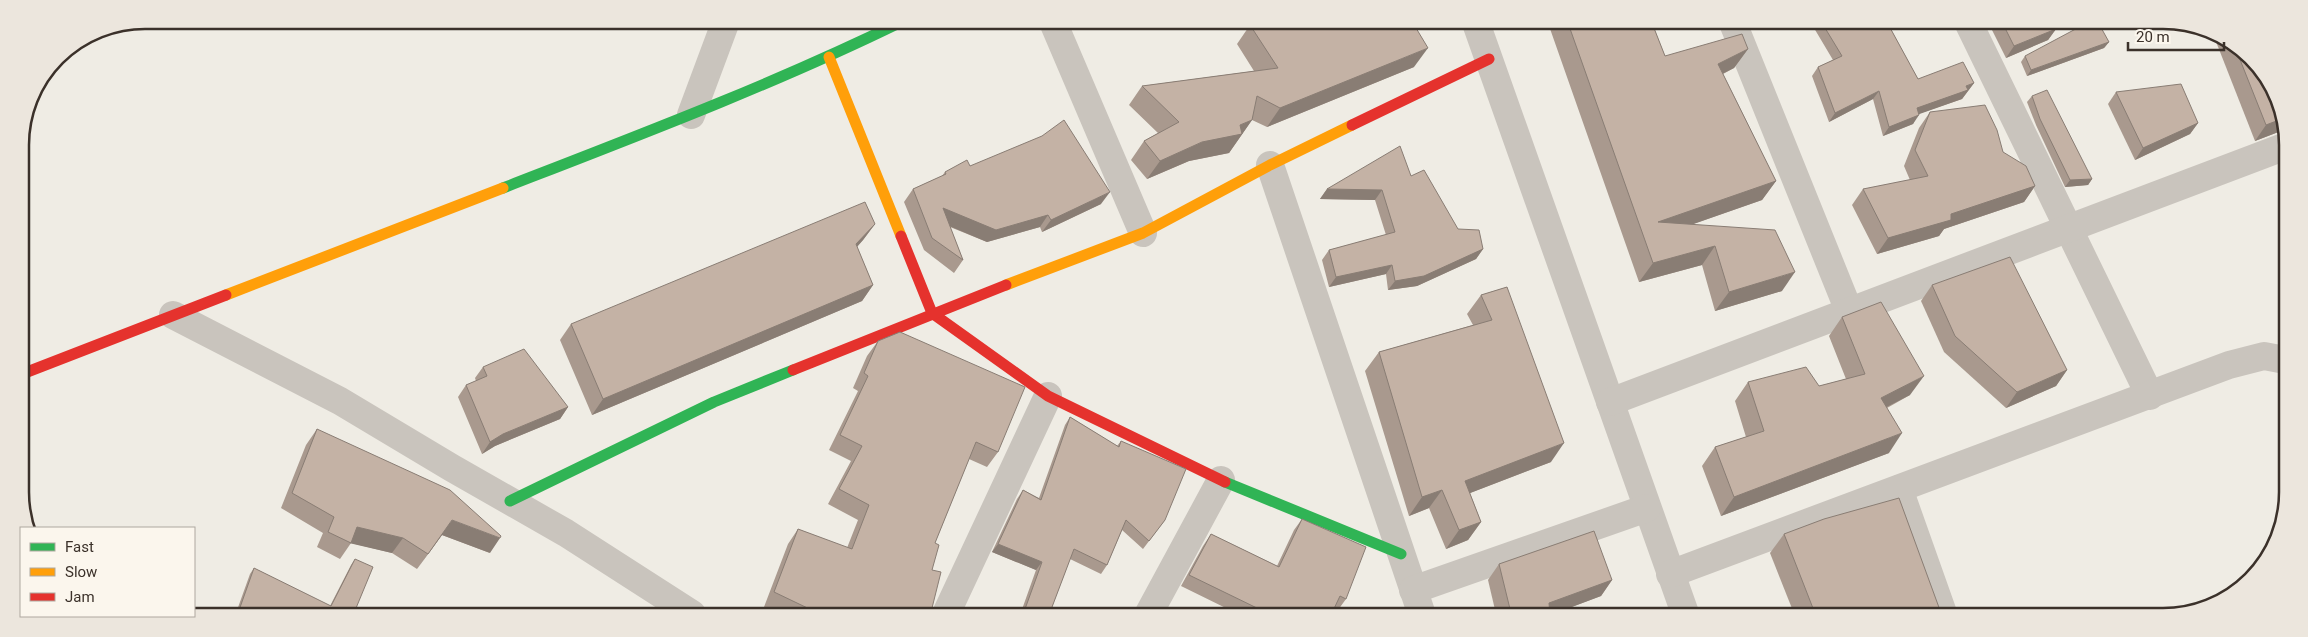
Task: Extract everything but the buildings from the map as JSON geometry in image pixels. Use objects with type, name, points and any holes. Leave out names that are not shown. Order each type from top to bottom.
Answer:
[{"type":"street","points":[[690,115],[723,29]]},
{"type":"street","points":[[29,371],[690,115],[829,57],[887,29]]},
{"type":"street","points":[[1056,29],[1143,233]]},
{"type":"street","points":[[1478,29],[1683,608]]},
{"type":"street","points":[[1735,29],[1849,311]]},
{"type":"street","points":[[1971,29],[2150,396]]},
{"type":"street","points":[[829,57],[932,313],[1048,396],[1221,480],[1401,554]]},
{"type":"street","points":[[510,502],[714,402],[932,313],[1143,233],[1270,165],[1489,59]]},
{"type":"street","points":[[1610,402],[2279,149]]},
{"type":"street","points":[[1270,165],[1419,608]]},
{"type":"street","points":[[173,315],[340,401],[566,534],[683,608]]},
{"type":"street","points":[[1670,574],[2150,396],[2229,364],[2264,356],[2279,359]]},
{"type":"street","points":[[949,608],[1048,396]]},
{"type":"street","points":[[1152,608],[1221,480]]},
{"type":"street","points":[[1899,489],[1941,608]]},
{"type":"street","points":[[1413,590],[1647,508]]},
{"type":"traffic: fast","points":[[503,188],[754,88],[886,29]]},
{"type":"traffic: fast","points":[[510,501],[714,402],[793,370]]},
{"type":"traffic: fast","points":[[1225,482],[1401,554]]},
{"type":"traffic: slow","points":[[829,57],[901,236]]},
{"type":"traffic: slow","points":[[1006,285],[1143,233],[1270,165],[1352,125]]},
{"type":"traffic: slow","points":[[226,295],[503,188]]},
{"type":"traffic: jam","points":[[1352,125],[1489,59]]},
{"type":"traffic: jam","points":[[901,236],[932,313],[1048,396],[1225,482]]},
{"type":"traffic: jam","points":[[793,370],[1006,285]]},
{"type":"traffic: jam","points":[[29,371],[226,295]]}]
